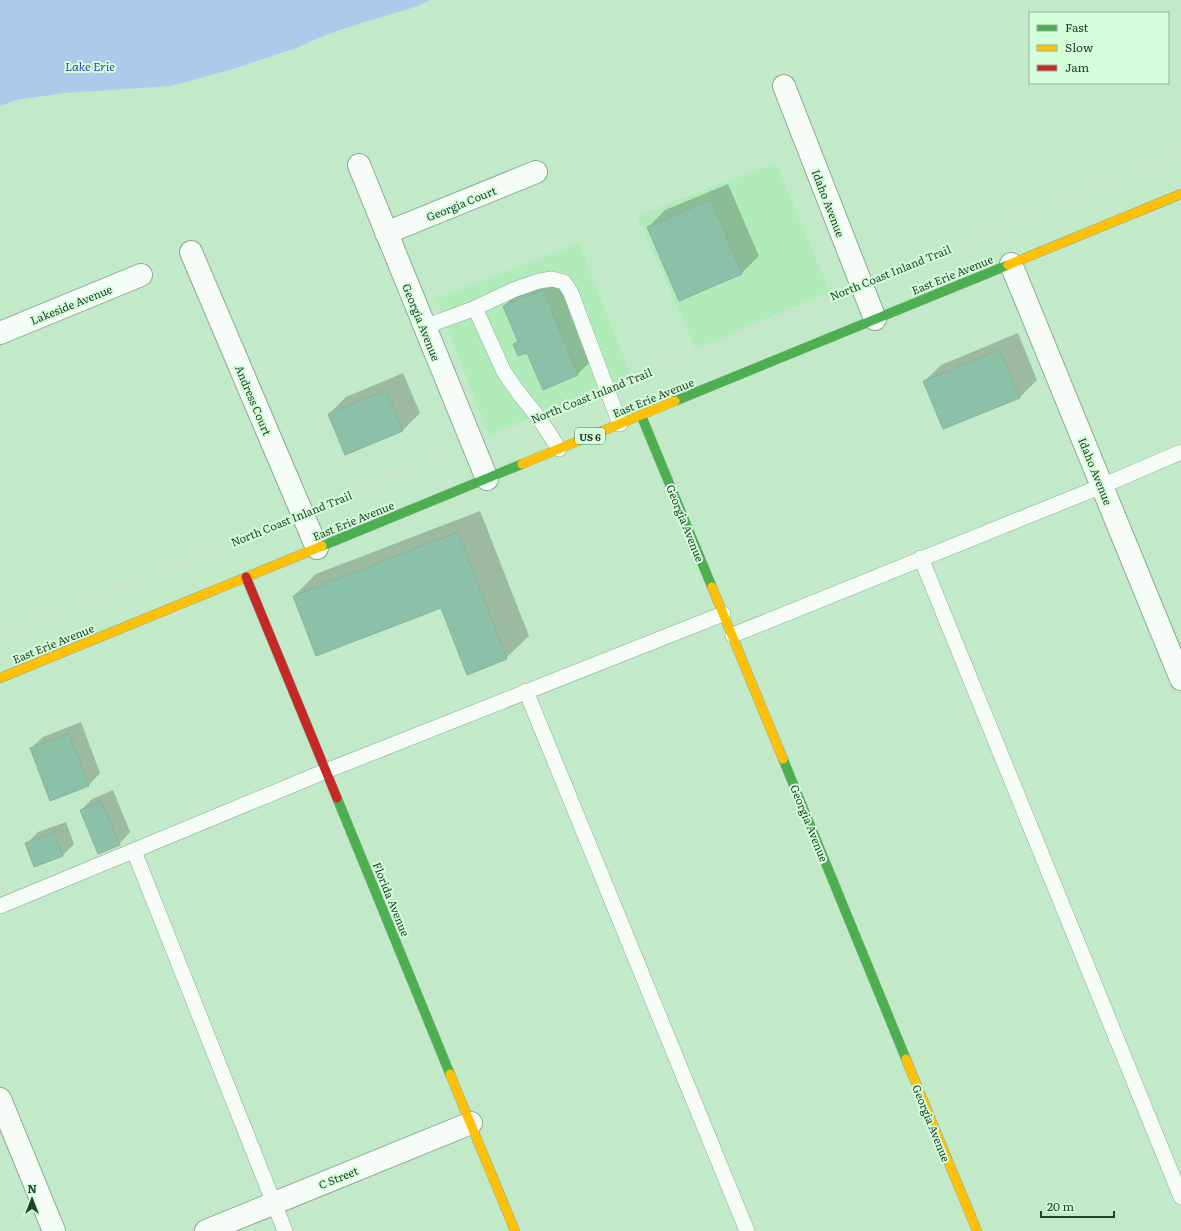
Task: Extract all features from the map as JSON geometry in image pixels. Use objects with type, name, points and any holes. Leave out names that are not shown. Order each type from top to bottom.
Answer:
[{"type":"street","name":"Idaho Avenue","points":[[784,86],[875,319]]},
{"type":"street","name":"Georgia Avenue","points":[[359,165],[487,479]]},
{"type":"street","name":"Georgia Court","points":[[386,233],[536,172]]},
{"type":"street","name":"East Erie Avenue","points":[[0,678],[1181,194]]},
{"type":"street","name":"Andress Court","points":[[190,252],[317,548]]},
{"type":"street","name":"Idaho Avenue","points":[[1011,264],[1181,679]]},
{"type":"street","name":"Lakeside Avenue","points":[[0,333],[141,275]]},
{"type":"street","name":"Georgia Avenue","points":[[641,415],[733,635],[977,1231]]},
{"type":"street","name":"Florida Avenue","points":[[246,577],[515,1231]]},
{"type":"street","points":[[0,1099],[54,1231]]},
{"type":"street","name":"C Street","points":[[206,1231],[471,1123]]},
{"type":"lane","points":[[424,327],[475,308],[513,290],[539,281],[552,279],[564,282],[571,293],[620,424]]},
{"type":"lane","points":[[475,308],[504,372],[518,392],[539,417],[559,449]]},
{"type":"lane","points":[[733,635],[1102,486],[1181,452]]},
{"type":"lane","points":[[922,558],[1181,1197]]},
{"type":"lane","points":[[0,906],[326,771],[723,614]]},
{"type":"lane","points":[[526,691],[747,1231]]},
{"type":"lane","points":[[134,851],[285,1231]]},
{"type":"path","name":"North Coast Inland Trail","points":[[0,638],[1181,153]]},
{"type":"shaded area","points":[[776,163],[830,292],[696,349],[637,216]]},
{"type":"shaded area","points":[[579,243],[632,378],[489,435],[436,299]]},
{"type":"water","name":"Lake Erie","points":[[0,0],[476,0],[457,1],[361,23],[331,37],[332,44],[0,137]]},
{"type":"pier","points":[[431,0],[478,0],[476,2],[458,3],[374,32],[361,25],[333,38],[334,45],[301,73],[209,102],[202,113],[100,134],[27,132],[0,139],[0,106],[16,100],[64,93],[171,86],[233,69],[296,48],[328,34],[412,8]]},
{"type":"building","points":[[711,200],[742,274],[679,301],[647,227]]},
{"type":"building","points":[[543,290],[578,375],[543,390],[527,353],[518,356],[513,344],[518,342],[503,306]]},
{"type":"building","points":[[1000,350],[1020,398],[943,429],[923,381]]},
{"type":"building","points":[[386,390],[403,431],[345,455],[328,414]]},
{"type":"building","points":[[458,532],[507,659],[467,675],[441,608],[316,656],[293,596]]},
{"type":"building","points":[[69,733],[89,786],[50,801],[30,748]]},
{"type":"building","points":[[101,801],[120,845],[98,854],[80,810]]},
{"type":"building","points":[[54,833],[63,856],[34,867],[25,843]]},
{"type":"traffic: fast","points":[[675,401],[1008,265]]},
{"type":"traffic: fast","points":[[641,415],[712,587]]},
{"type":"traffic: fast","points":[[322,546],[522,464]]},
{"type":"traffic: fast","points":[[783,759],[906,1059]]},
{"type":"traffic: fast","points":[[337,798],[450,1074]]},
{"type":"traffic: slow","points":[[1008,265],[1181,194]]},
{"type":"traffic: slow","points":[[522,464],[675,401]]},
{"type":"traffic: slow","points":[[0,678],[322,546]]},
{"type":"traffic: slow","points":[[712,587],[783,759]]},
{"type":"traffic: slow","points":[[906,1059],[977,1231]]},
{"type":"traffic: slow","points":[[450,1074],[515,1231]]},
{"type":"traffic: jam","points":[[246,577],[337,798]]}]
